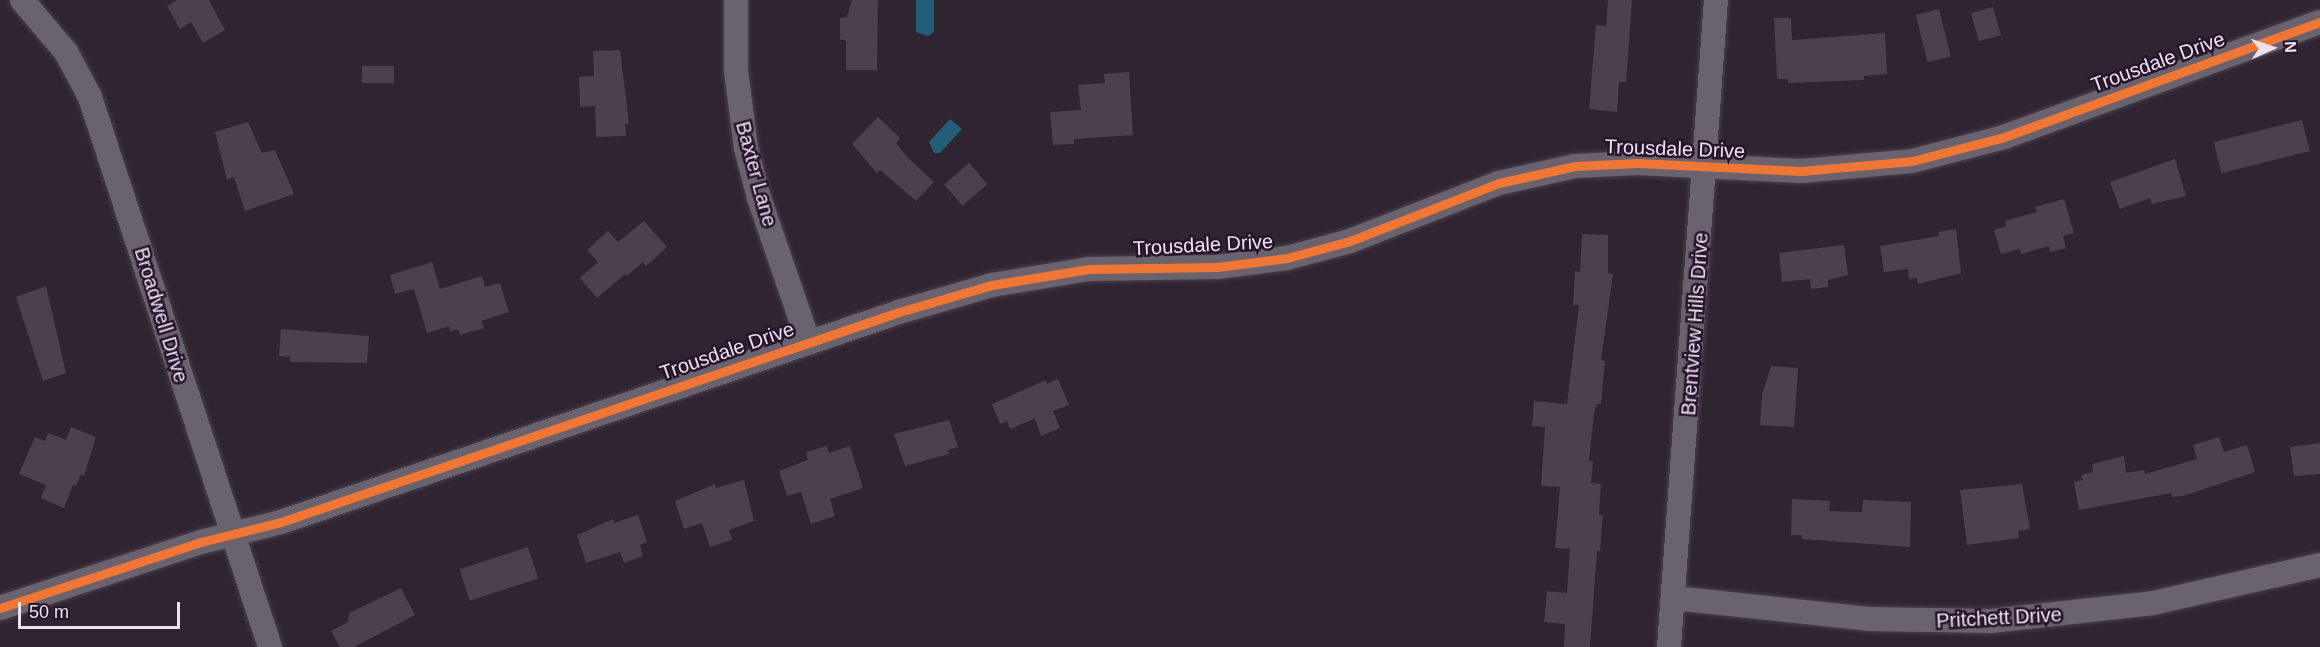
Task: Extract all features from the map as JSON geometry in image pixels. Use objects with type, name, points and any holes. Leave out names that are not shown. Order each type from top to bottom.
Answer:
[{"type":"street","name":"Broadwell Drive","points":[[22,0],[66,52],[90,96],[270,647]]},
{"type":"street","name":"Baxter Lane","points":[[736,0],[736,71],[746,148],[759,198],[809,343]]},
{"type":"street","name":"Brentview Hills Drive","points":[[1670,647],[1707,166],[1716,0]]},
{"type":"street","name":"Trousdale Drive","points":[[0,608],[234,533],[281,522],[948,297],[1033,277],[1089,269],[1235,265],[1304,254],[1363,236],[1499,183],[1557,169],[1618,163],[1824,171],[1937,156],[2045,123],[2320,22]]},
{"type":"street","name":"Pritchett Drive","points":[[1674,598],[1869,619],[1991,621],[2153,603],[2320,565]]},
{"type":"water","points":[[916,0],[934,0],[934,32],[928,36],[916,32]]},
{"type":"water","points":[[950,119],[962,129],[940,153],[934,153],[929,142]]},
{"type":"building","points":[[177,0],[209,0],[225,30],[203,43],[191,22],[180,29],[167,6]]},
{"type":"building","points":[[852,0],[878,0],[877,70],[846,70],[846,41],[840,39],[840,18],[847,17]]},
{"type":"building","points":[[1608,0],[1632,0],[1626,82],[1619,82],[1617,112],[1589,109],[1596,25],[1606,26]]},
{"type":"building","points":[[1993,7],[2001,35],[1979,41],[1971,13]]},
{"type":"building","points":[[1939,9],[1951,57],[1928,62],[1916,15]]},
{"type":"building","points":[[1774,18],[1791,18],[1792,40],[1885,33],[1887,74],[1864,76],[1864,80],[1788,83],[1788,79],[1777,79]]},
{"type":"building","points":[[620,50],[629,123],[625,124],[626,136],[596,137],[595,106],[580,107],[579,77],[594,76],[593,51]]},
{"type":"building","points":[[362,66],[394,66],[394,83],[362,83]]},
{"type":"building","points":[[1129,72],[1133,135],[1074,139],[1074,144],[1053,145],[1050,112],[1081,110],[1078,85],[1105,83],[1104,74]]},
{"type":"building","points":[[878,117],[900,138],[896,143],[908,158],[934,182],[916,201],[880,170],[877,173],[852,144]]},
{"type":"building","points":[[2302,120],[2310,151],[2221,173],[2214,142]]},
{"type":"building","points":[[248,122],[262,153],[275,150],[294,194],[245,211],[234,177],[227,180],[215,132]]},
{"type":"building","points":[[2175,159],[2186,196],[2152,204],[2150,198],[2120,209],[2110,182]]},
{"type":"building","points":[[969,163],[987,184],[962,206],[944,185]]},
{"type":"building","points":[[2064,199],[2074,233],[2063,236],[2066,248],[2050,252],[2049,246],[2021,254],[2020,249],[2001,254],[1994,230],[2006,226],[2005,221],[2037,212],[2035,207]]},
{"type":"building","points":[[644,221],[667,247],[646,266],[643,262],[597,298],[580,278],[598,262],[587,250],[608,231],[618,242]]},
{"type":"building","points":[[1956,229],[1961,273],[1918,284],[1917,278],[1909,279],[1908,269],[1884,272],[1880,246],[1939,236],[1938,232]]},
{"type":"building","points":[[1582,234],[1608,235],[1608,273],[1613,274],[1601,360],[1605,361],[1601,404],[1597,404],[1594,413],[1589,461],[1593,461],[1591,483],[1601,484],[1599,515],[1603,515],[1600,551],[1597,551],[1590,647],[1564,647],[1565,624],[1544,622],[1547,591],[1567,593],[1570,549],[1555,548],[1560,487],[1541,486],[1545,427],[1532,426],[1534,401],[1567,404],[1579,305],[1573,305],[1575,271],[1580,272]]},
{"type":"building","points":[[1844,245],[1848,275],[1828,280],[1828,287],[1811,289],[1810,279],[1782,282],[1779,253]]},
{"type":"building","points":[[432,262],[440,289],[482,276],[485,287],[500,283],[509,312],[481,321],[484,328],[460,335],[458,329],[450,331],[449,326],[427,333],[414,289],[395,294],[390,275]]},
{"type":"building","points":[[46,286],[66,373],[43,381],[16,297]]},
{"type":"building","points":[[281,329],[369,336],[367,363],[290,362],[290,357],[279,356]]},
{"type":"building","points":[[1771,366],[1798,368],[1794,427],[1760,425],[1762,395]]},
{"type":"building","points":[[1058,379],[1069,405],[1053,411],[1060,428],[1041,436],[1035,419],[1010,429],[1007,421],[1000,424],[992,404],[1046,380],[1047,384]]},
{"type":"building","points":[[949,420],[958,447],[948,450],[949,454],[905,466],[894,434]]},
{"type":"building","points":[[71,427],[96,437],[84,476],[81,474],[76,486],[73,485],[64,508],[41,498],[46,485],[19,474],[35,437],[45,441],[48,433],[66,440]]},
{"type":"building","points":[[2219,437],[2224,452],[2247,445],[2255,472],[2183,496],[2172,497],[2171,493],[2079,510],[2074,482],[2083,480],[2081,475],[2093,472],[2092,464],[2124,456],[2126,473],[2144,470],[2145,474],[2197,459],[2193,445]]},
{"type":"building","points":[[2320,443],[2320,474],[2294,476],[2290,447]]},
{"type":"building","points":[[827,446],[829,453],[850,446],[863,488],[830,499],[835,516],[811,524],[801,492],[787,496],[779,471],[808,460],[806,452]]},
{"type":"building","points":[[744,480],[754,521],[729,530],[732,540],[710,547],[702,523],[684,529],[675,501],[715,484],[716,488]]},
{"type":"building","points":[[2022,484],[2030,529],[2018,531],[2019,538],[1967,545],[1960,490]]},
{"type":"building","points":[[1792,499],[1830,501],[1829,511],[1862,512],[1863,500],[1911,502],[1910,547],[1802,539],[1802,535],[1791,535]]},
{"type":"building","points":[[638,515],[647,542],[640,545],[643,556],[624,563],[620,552],[586,563],[577,535],[613,519],[614,523]]},
{"type":"building","points":[[528,547],[538,578],[470,601],[460,569]]},
{"type":"building","points":[[401,588],[415,615],[354,647],[340,647],[331,631],[348,622],[349,613]]},
{"type":"cycle path","points":[[0,608],[201,542],[281,522],[899,312],[992,285],[1089,269],[1217,267],[1287,258],[1350,241],[1499,183],[1575,166],[1638,163],[1801,171],[1912,161],[2004,137],[2320,22]]}]
